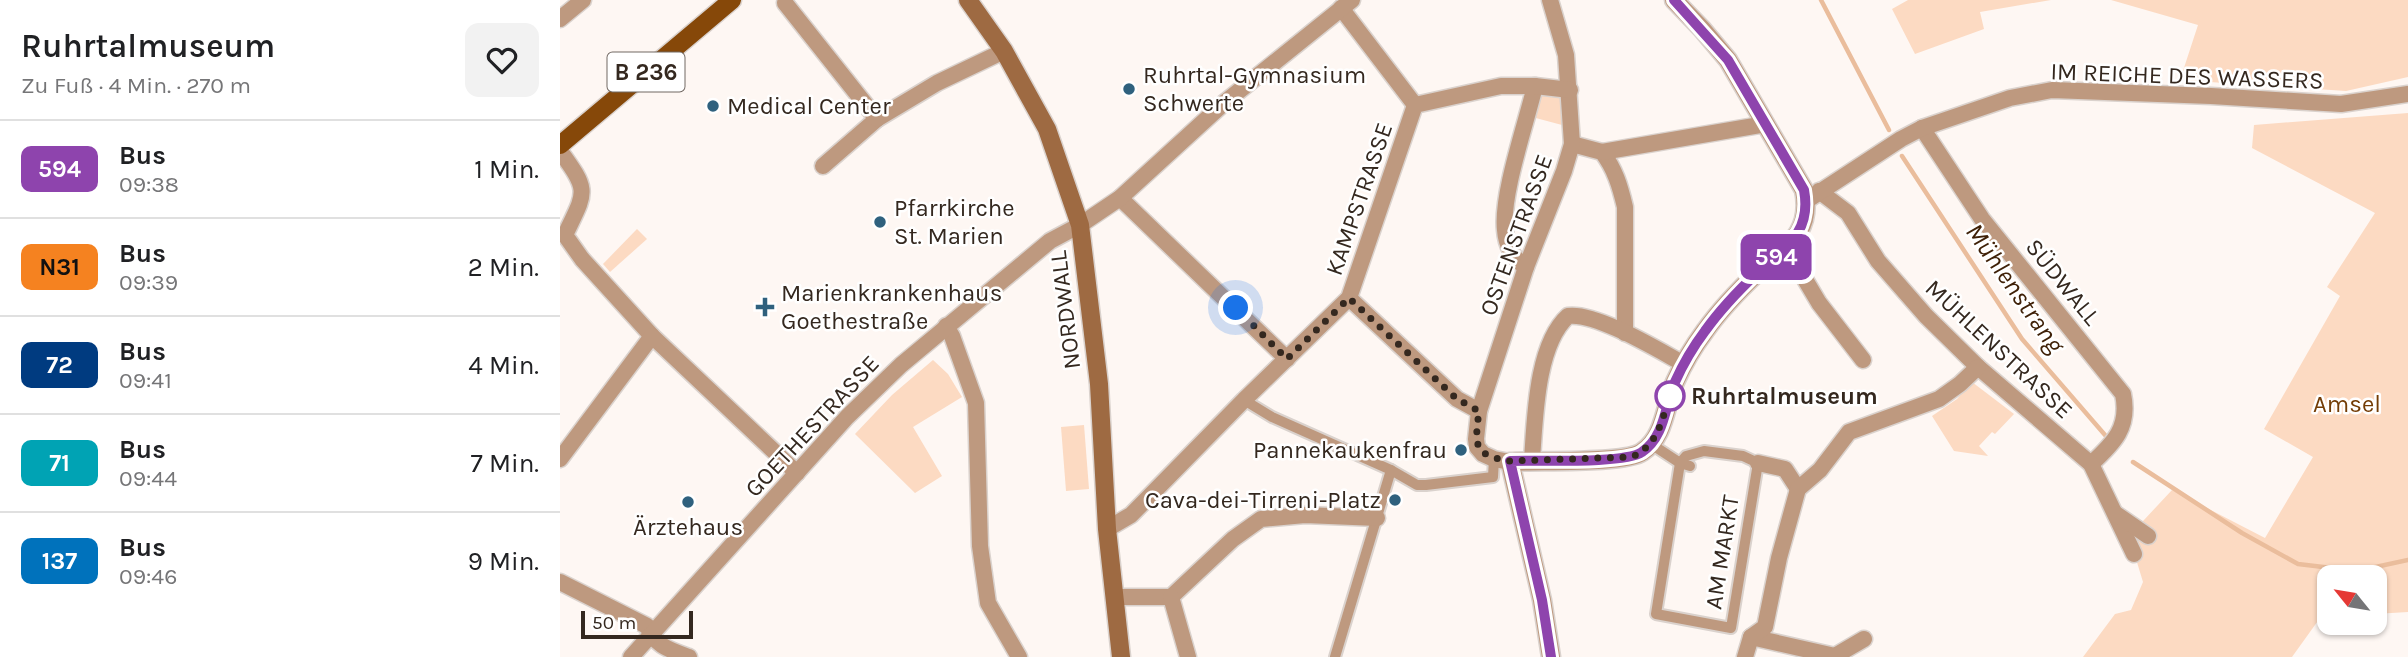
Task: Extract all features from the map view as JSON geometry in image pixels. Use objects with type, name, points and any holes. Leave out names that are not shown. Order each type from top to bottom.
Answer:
[{"type":"main road","name":"B 236","points":[[560,145],[732,0]]},
{"type":"main road","points":[[968,0],[1004,51],[1047,129],[1080,225]]},
{"type":"main road","name":"NORDWALL","points":[[1080,225],[1099,384],[1107,529],[1121,657]]},
{"type":"street","points":[[560,19],[583,0]]},
{"type":"street","name":"OSTENSTRASSE","points":[[1502,460],[1482,454],[1477,447],[1479,411],[1526,267],[1572,144],[1566,55],[1550,0]]},
{"type":"street","points":[[1502,460],[1622,459],[1643,452],[1660,431],[1669,397],[1684,364],[1705,331],[1759,271],[1787,248],[1798,234],[1804,218],[1812,196],[1804,190],[1728,60],[1674,0]]},
{"type":"street","points":[[785,4],[877,119]]},
{"type":"street","points":[[1347,4],[1415,104]]},
{"type":"street","name":"NORDWALL","points":[[1080,225],[1121,198],[1224,103],[1347,4]]},
{"type":"street","points":[[823,166],[877,119],[937,83],[1004,51]]},
{"type":"street","name":"KAMPSTRASSE","points":[[1107,529],[1131,515],[1349,298],[1415,104],[1501,86],[1570,90]]},
{"type":"street","points":[[1526,267],[1513,255],[1505,234],[1504,222],[1512,176],[1535,86]]},
{"type":"street","name":"IM REICHE DES WASSERS","points":[[1812,196],[1922,128],[2010,98],[2052,90],[2222,96],[2341,104],[2408,94]]},
{"type":"street","points":[[1572,144],[1602,152],[1766,124]]},
{"type":"street","name":"SÜDWALL","points":[[1922,128],[1982,219],[2123,394],[2127,411],[2116,438],[2091,464]]},
{"type":"street","points":[[560,151],[579,177],[583,188],[578,208],[565,235],[582,259],[652,336],[797,473]]},
{"type":"street","points":[[1602,152],[1616,174],[1625,207],[1625,333]]},
{"type":"street","name":"MÜHLENSTRASSE","points":[[1812,196],[1848,213],[1878,261],[1926,316],[1978,367],[2091,464],[2113,513]]},
{"type":"street","points":[[1121,198],[1287,359]]},
{"type":"street","name":"GOETHESTRASSE","points":[[631,657],[847,417],[946,326],[1050,241],[1080,225]]},
{"type":"street","points":[[1787,248],[1819,303],[1863,360]]},
{"type":"street","points":[[1349,298],[1457,399],[1479,411]]},
{"type":"street","points":[[1532,460],[1540,377],[1553,338],[1562,322],[1569,316],[1583,316],[1625,333],[1684,364]]},
{"type":"street","points":[[946,326],[952,335],[976,402],[980,546],[988,603],[1019,657]]},
{"type":"street","points":[[560,459],[652,336]]},
{"type":"street","points":[[1745,657],[1751,637],[1765,627],[1779,558],[1798,489],[1820,470],[1849,432],[1939,399],[1978,367]]},
{"type":"street","points":[[1244,400],[1272,417],[1391,470],[1417,485],[1493,477],[1502,460]]},
{"type":"street","points":[[1651,444],[1685,464]]},
{"type":"street","name":"AM MARKT","points":[[1682,449],[1685,464]]},
{"type":"street","name":"AM MARKT","points":[[1704,451],[1742,456],[1758,463],[1731,628],[1656,614],[1685,464],[1686,456],[1704,451]]},
{"type":"street","points":[[1502,460],[1542,600],[1547,654]]},
{"type":"street","points":[[1758,463],[1785,468],[1798,489]]},
{"type":"street","points":[[1335,657],[1391,470]]},
{"type":"street","points":[[2113,513],[2148,536]]},
{"type":"street","points":[[2113,513],[2134,554]]},
{"type":"street","points":[[1114,597],[1171,597],[1233,539],[1261,519],[1305,516],[1377,518]]},
{"type":"street","points":[[560,582],[647,626],[662,648],[689,657]]},
{"type":"street","points":[[1171,597],[1188,657]]},
{"type":"street","points":[[1751,637],[1835,656],[1864,639]]},
{"type":"green space","points":[[1908,0],[2051,0],[1980,12],[1984,29],[1915,54],[1892,9]]},
{"type":"green space","points":[[2111,0],[2408,0],[2408,77],[2346,91],[2180,80],[2198,25]]},
{"type":"green space","points":[[1564,89],[1562,125],[1532,117],[1539,90]]},
{"type":"green space","name":"Amsel","points":[[2408,113],[2408,612],[2387,613],[2387,565],[2317,565],[2317,622],[2292,657],[2083,657],[2115,614],[2131,610],[2143,582],[2129,536],[2172,490],[2265,538],[2313,457],[2264,429],[2340,296],[2327,287],[2375,213],[2252,148],[2254,125]]},
{"type":"green space","points":[[637,229],[647,239],[610,272],[603,264]]},
{"type":"green space","points":[[933,360],[948,374],[962,397],[913,427],[942,476],[915,493],[855,434],[892,395]]},
{"type":"green space","points":[[1972,382],[2014,414],[1979,446],[1988,456],[1954,451],[1932,416],[1957,399]]},
{"type":"green space","points":[[1084,425],[1089,489],[1066,491],[1061,427]]},
{"type":"waterway","name":"Mühlenstrang","points":[[1821,0],[1889,130]]},
{"type":"waterway","name":"Mühlenstrang","points":[[1902,156],[2022,339],[2105,435]]},
{"type":"waterway","name":"Mühlenstrang","points":[[2133,462],[2242,533],[2298,564],[2357,571],[2408,560]]},
{"type":"bus line","name":"594","points":[[1551,657],[1542,600],[1510,461],[1622,459],[1643,452],[1660,431],[1676,380],[1705,331],[1749,281],[1787,248],[1798,234],[1804,218],[1804,190],[1728,60],[1674,0]]},
{"type":"place","name":"Ruhrtal-Gymnasium Schwerte","points":[[1129,89]]},
{"type":"place","name":"Medical Center","points":[[713,106]]},
{"type":"place","name":"Pfarrkirche St. Marien","points":[[880,222]]},
{"type":"place","name":"Marienkrankenhaus Goethestraße","points":[[765,307]]},
{"type":"place","name":"Ruhrtalmuseum","points":[[1670,396]]},
{"type":"place","name":"Pannekaukenfrau","points":[[1461,450]]},
{"type":"place","name":"Cava-dei-Tirreni-Platz","points":[[1395,500]]},
{"type":"place","name":"Ärztehaus","points":[[688,502]]},
{"type":"route","points":[[1236,308],[1287,359],[1349,298],[1457,399],[1479,411],[1477,447],[1482,454],[1494,459],[1510,461],[1632,457],[1643,452],[1660,431],[1670,396]]}]
